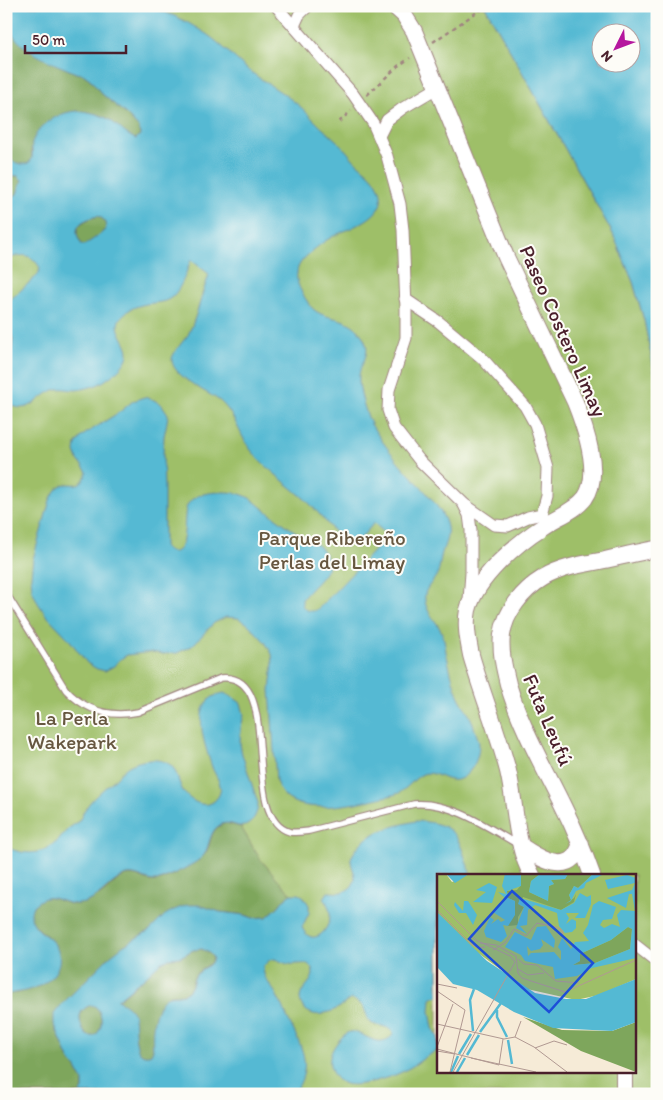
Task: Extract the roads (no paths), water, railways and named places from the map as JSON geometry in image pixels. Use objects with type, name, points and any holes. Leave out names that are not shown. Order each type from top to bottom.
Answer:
[{"type":"street","points":[[276,6],[353,94],[373,123],[387,156],[400,204],[403,230],[405,299],[406,338],[389,390],[388,410],[394,428],[420,461],[462,503],[494,525],[508,526],[528,516],[544,519],[548,468],[535,424],[525,406],[482,358],[439,322],[405,299]]},
{"type":"street","points":[[294,26],[299,15],[308,6]]},
{"type":"street","name":"Paseo Costero Limay","points":[[394,6],[410,22],[506,257],[568,385],[582,419],[590,453],[591,478],[585,498],[572,509],[544,519],[490,572],[473,597],[468,610],[467,624],[471,655],[508,768],[523,856],[532,874]]},
{"type":"street","points":[[379,136],[387,120],[437,88]]},
{"type":"street","points":[[462,503],[472,530],[472,573],[468,610]]},
{"type":"street","name":"Futa Leufú","points":[[592,874],[581,844],[520,720],[505,672],[501,652],[502,635],[511,609],[519,598],[542,579],[567,568],[657,549]]},
{"type":"street","points":[[521,846],[545,860],[558,863],[570,861],[581,844]]},
{"type":"street","points":[[636,946],[657,962]]},
{"type":"street","points":[[624,1072],[624,1094]]},
{"type":"lane","points":[[6,593],[66,690],[85,706],[112,714],[125,714],[138,712],[221,678],[229,677],[244,685],[250,693],[256,711],[267,806],[270,815],[281,828],[298,833],[424,803],[459,812],[521,846]]},
{"type":"water","points":[[6,6],[150,6],[179,18],[212,38],[247,69],[300,106],[376,182],[381,194],[381,203],[376,211],[359,224],[327,240],[308,255],[298,267],[297,280],[301,291],[313,309],[344,321],[359,331],[367,346],[359,376],[360,387],[371,424],[393,455],[433,501],[447,527],[447,539],[439,569],[426,591],[425,601],[428,611],[442,634],[455,688],[471,718],[479,741],[476,759],[472,768],[465,776],[452,780],[435,774],[423,774],[400,792],[390,796],[332,806],[320,807],[299,804],[285,796],[276,781],[270,690],[273,664],[272,654],[265,642],[248,624],[238,618],[226,617],[214,623],[192,646],[177,653],[163,654],[152,652],[127,655],[105,671],[87,663],[38,603],[32,590],[31,576],[33,559],[50,500],[58,487],[64,484],[79,484],[85,478],[87,472],[78,460],[75,452],[76,444],[82,436],[133,401],[144,397],[162,405],[168,414],[163,455],[164,545],[168,551],[177,551],[183,541],[187,506],[194,498],[203,494],[220,492],[246,496],[316,544],[325,554],[328,563],[325,572],[302,600],[305,609],[313,611],[319,608],[388,536],[374,523],[352,545],[342,541],[309,503],[271,471],[250,449],[225,406],[192,384],[178,372],[172,358],[188,335],[209,274],[191,260],[181,285],[172,297],[163,302],[137,306],[122,316],[118,326],[127,347],[127,358],[111,376],[99,384],[85,388],[76,390],[57,389],[28,407],[14,407],[6,402],[6,365],[11,353],[13,340],[6,314],[6,305],[38,275],[40,268],[33,259],[26,256],[17,256],[6,260],[6,203],[17,194],[22,180],[18,176],[6,175],[6,158],[21,164],[31,161],[32,143],[37,133],[47,123],[65,113],[82,111],[97,114],[108,119],[136,139],[140,135],[139,128],[101,93],[90,79],[83,74],[76,73],[46,60],[18,41],[11,32],[7,22]],"holes":[[[98,216],[104,220],[106,228],[103,232],[85,245],[82,245],[77,233],[79,225]]]},
{"type":"water","points":[[485,6],[657,6],[657,385],[644,320],[633,282],[613,234]]},
{"type":"water","points":[[224,693],[241,703],[244,715],[240,744],[258,803],[258,808],[252,821],[244,826],[228,823],[220,825],[214,831],[204,855],[200,859],[182,870],[157,881],[128,875],[118,879],[90,901],[70,904],[48,898],[39,901],[32,908],[31,918],[36,927],[55,945],[59,956],[58,967],[56,972],[43,984],[25,991],[6,994],[6,847],[27,853],[40,851],[53,845],[69,828],[78,822],[85,809],[99,793],[123,770],[137,762],[158,760],[170,765],[174,769],[186,795],[201,804],[211,803],[219,795],[220,788],[205,746],[202,713],[206,704],[213,697]]},
{"type":"water","points":[[416,821],[441,825],[455,836],[471,874],[437,874],[437,996],[431,999],[430,1011],[433,1028],[437,1035],[437,1051],[407,1070],[393,1076],[352,1085],[341,1082],[332,1072],[330,1056],[333,1048],[344,1035],[349,1032],[355,1032],[380,1041],[386,1040],[393,1035],[392,1031],[386,1027],[371,1023],[363,1006],[352,999],[329,1012],[312,1014],[308,1012],[302,1006],[300,998],[302,991],[311,980],[313,973],[311,967],[308,964],[288,964],[273,959],[263,967],[264,974],[296,1035],[304,1060],[303,1076],[294,1094],[170,1094],[151,1088],[141,1094],[80,1094],[83,1089],[83,1081],[69,1059],[54,1024],[54,1014],[110,956],[150,930],[165,915],[187,905],[199,905],[220,912],[245,915],[253,918],[267,917],[291,894],[303,896],[309,905],[309,913],[302,927],[306,933],[310,937],[320,935],[327,926],[330,913],[324,898],[328,892],[343,892],[350,888],[355,880],[351,858],[355,851],[360,844],[374,834],[391,827]],"holes":[[[202,949],[212,957],[211,963],[196,975],[187,992],[166,997],[160,1004],[154,1020],[153,1050],[150,1055],[143,1054],[139,1051],[137,1045],[133,1013],[128,1007],[117,1000],[160,963],[169,958],[180,957],[193,950]],[[91,1005],[96,1007],[101,1016],[100,1028],[94,1036],[89,1036],[83,1031],[80,1018],[83,1010]]]},
{"type":"park label","name":"Parque Ribereño Perlas del Limay","points":[[332,550]]},
{"type":"park label","name":"La Perla Wakepark","points":[[72,730]]}]
